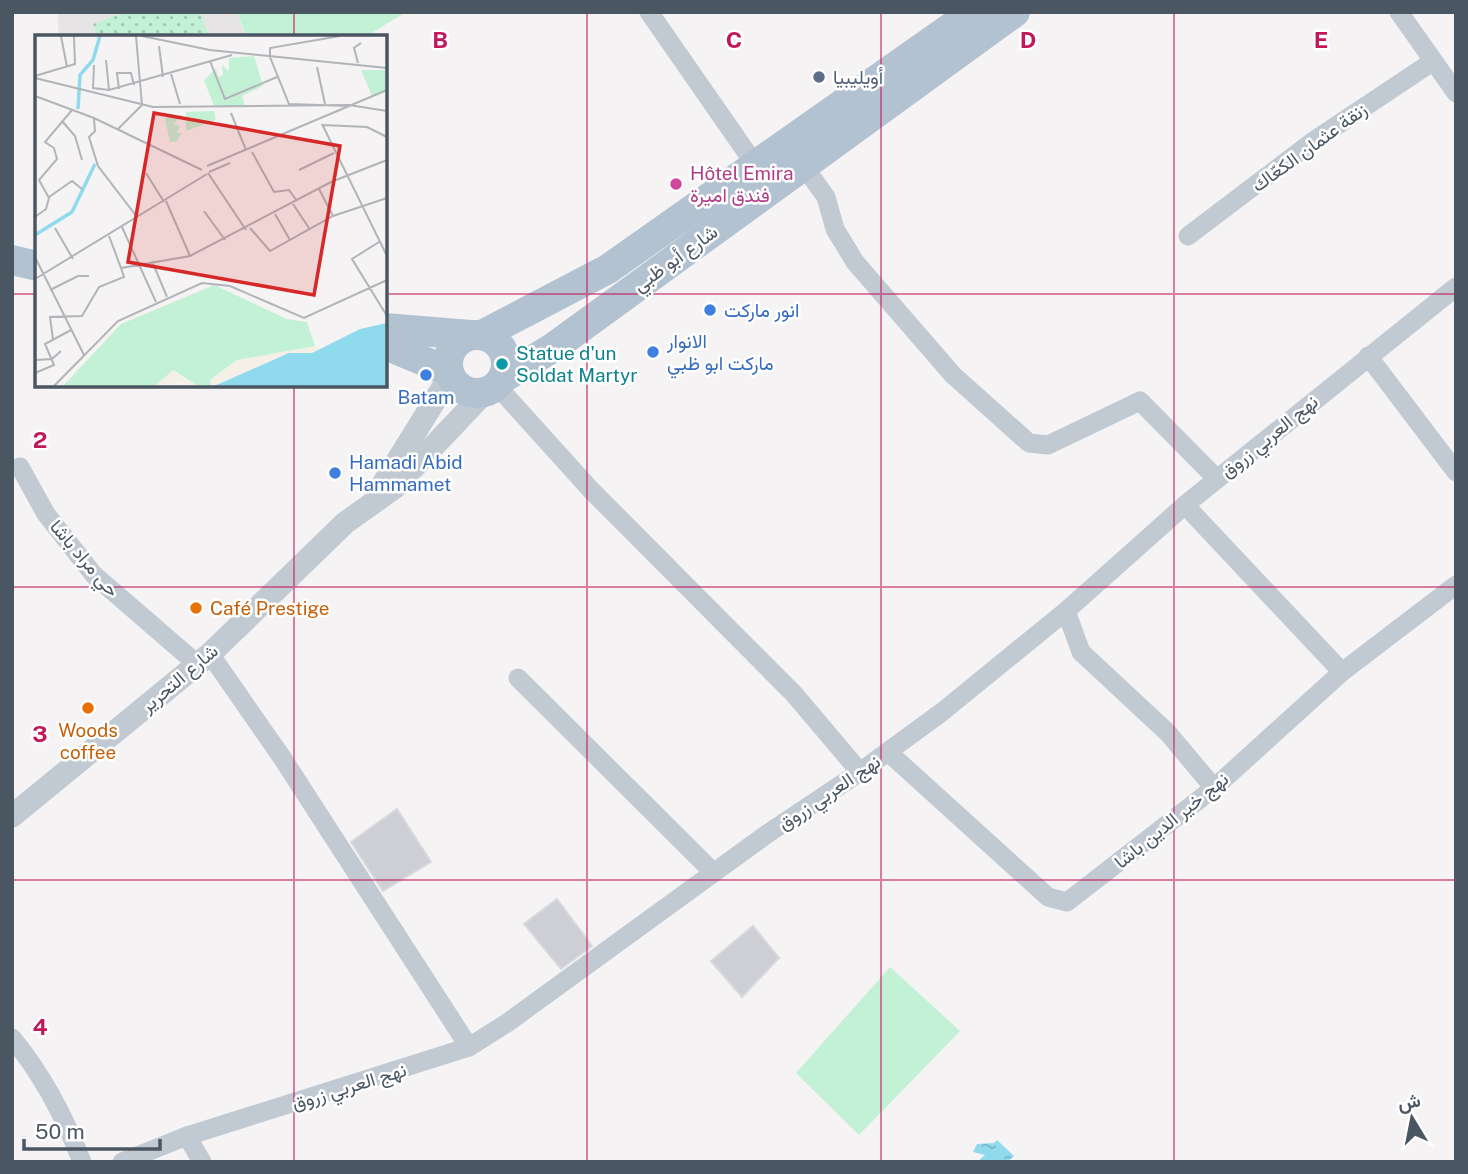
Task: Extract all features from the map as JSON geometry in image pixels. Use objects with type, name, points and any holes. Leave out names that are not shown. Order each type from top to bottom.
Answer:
[{"type":"main road","name":"شارع أبو ظبي","points":[[495,386],[554,347],[803,165],[867,104],[973,12]]},
{"type":"main road","name":"شارع أبو ظبي","points":[[476,335],[608,269],[756,166],[867,104],[1015,12]]},
{"type":"main road","points":[[12,260],[35,265]]},
{"type":"main road","points":[[387,328],[476,335],[501,346],[506,368],[495,386],[464,391],[449,374],[387,346]]},
{"type":"main road","points":[[449,374],[452,348],[476,335]]},
{"type":"street","points":[[649,12],[756,166]]},
{"type":"street","points":[[1399,12],[1456,93]]},
{"type":"street","name":"زنقة عثمان الكعّاك","points":[[1188,236],[1312,142],[1432,62]]},
{"type":"street","points":[[803,165],[826,197],[835,229],[855,262],[953,375],[1029,443],[1048,445],[1140,401],[1217,479]]},
{"type":"street","name":"نهج العربي زروق","points":[[122,1162],[187,1136],[469,1046],[508,1023],[713,872],[860,772],[942,712],[1066,611],[1185,505],[1456,287]]},
{"type":"street","points":[[1368,356],[1456,472]]},
{"type":"street","name":"شارع التحرير","points":[[390,484],[449,374]]},
{"type":"street","points":[[495,386],[591,490],[794,694],[860,772]]},
{"type":"street","name":"شارع التحرير","points":[[12,816],[203,659],[314,551],[369,504],[495,386]]},
{"type":"street","name":"حي مراد باشا","points":[[20,467],[46,514],[94,575],[203,659],[283,759],[469,1046]]},
{"type":"street","points":[[1185,505],[1342,672]]},
{"type":"street","name":"نهج خير الدين باشا","points":[[888,752],[1048,897],[1061,902],[1072,900],[1214,788],[1342,672],[1456,585]]},
{"type":"street","points":[[1066,611],[1081,652],[1168,733],[1214,788]]},
{"type":"street","points":[[518,678],[713,872]]},
{"type":"street","points":[[12,1038],[29,1058],[55,1102],[82,1162]]},
{"type":"street","points":[[187,1136],[202,1162]]},
{"type":"shaded area","points":[[57,12],[125,12],[93,24],[96,35],[59,35]]},
{"type":"shaded area","points":[[200,12],[237,12],[244,35],[209,35]]},
{"type":"green space","points":[[125,12],[200,12],[209,35],[96,35],[93,24]]},
{"type":"green space","points":[[237,12],[406,12],[368,35],[245,35]]},
{"type":"green space","points":[[890,967],[960,1031],[859,1135],[796,1073]]},
{"type":"water","points":[[997,1140],[1014,1156],[1007,1162],[978,1161],[985,1155],[973,1152],[977,1144],[994,1143]]},
{"type":"building","points":[[397,809],[431,862],[383,891],[351,842]]},
{"type":"building","points":[[557,899],[592,946],[561,969],[524,924]]},
{"type":"building","points":[[753,926],[779,958],[742,997],[711,961]]},
{"type":"place","name":"أويليبيا","points":[[819,77]]},
{"type":"place","name":"Hôtel Emira فندق اميرة","points":[[676,184]]},
{"type":"place","name":"انور ماركت","points":[[710,310]]},
{"type":"place","name":"الانوار ماركت ابو ظبي","points":[[653,352]]},
{"type":"place","name":"Statue d'un Soldat Martyr","points":[[502,364]]},
{"type":"place","name":"Batam","points":[[426,375]]},
{"type":"place","name":"Hamadi Abid Hammamet","points":[[335,473]]},
{"type":"place","name":"Café Prestige","points":[[196,608]]},
{"type":"place","name":"Woods coffee","points":[[88,708]]}]
